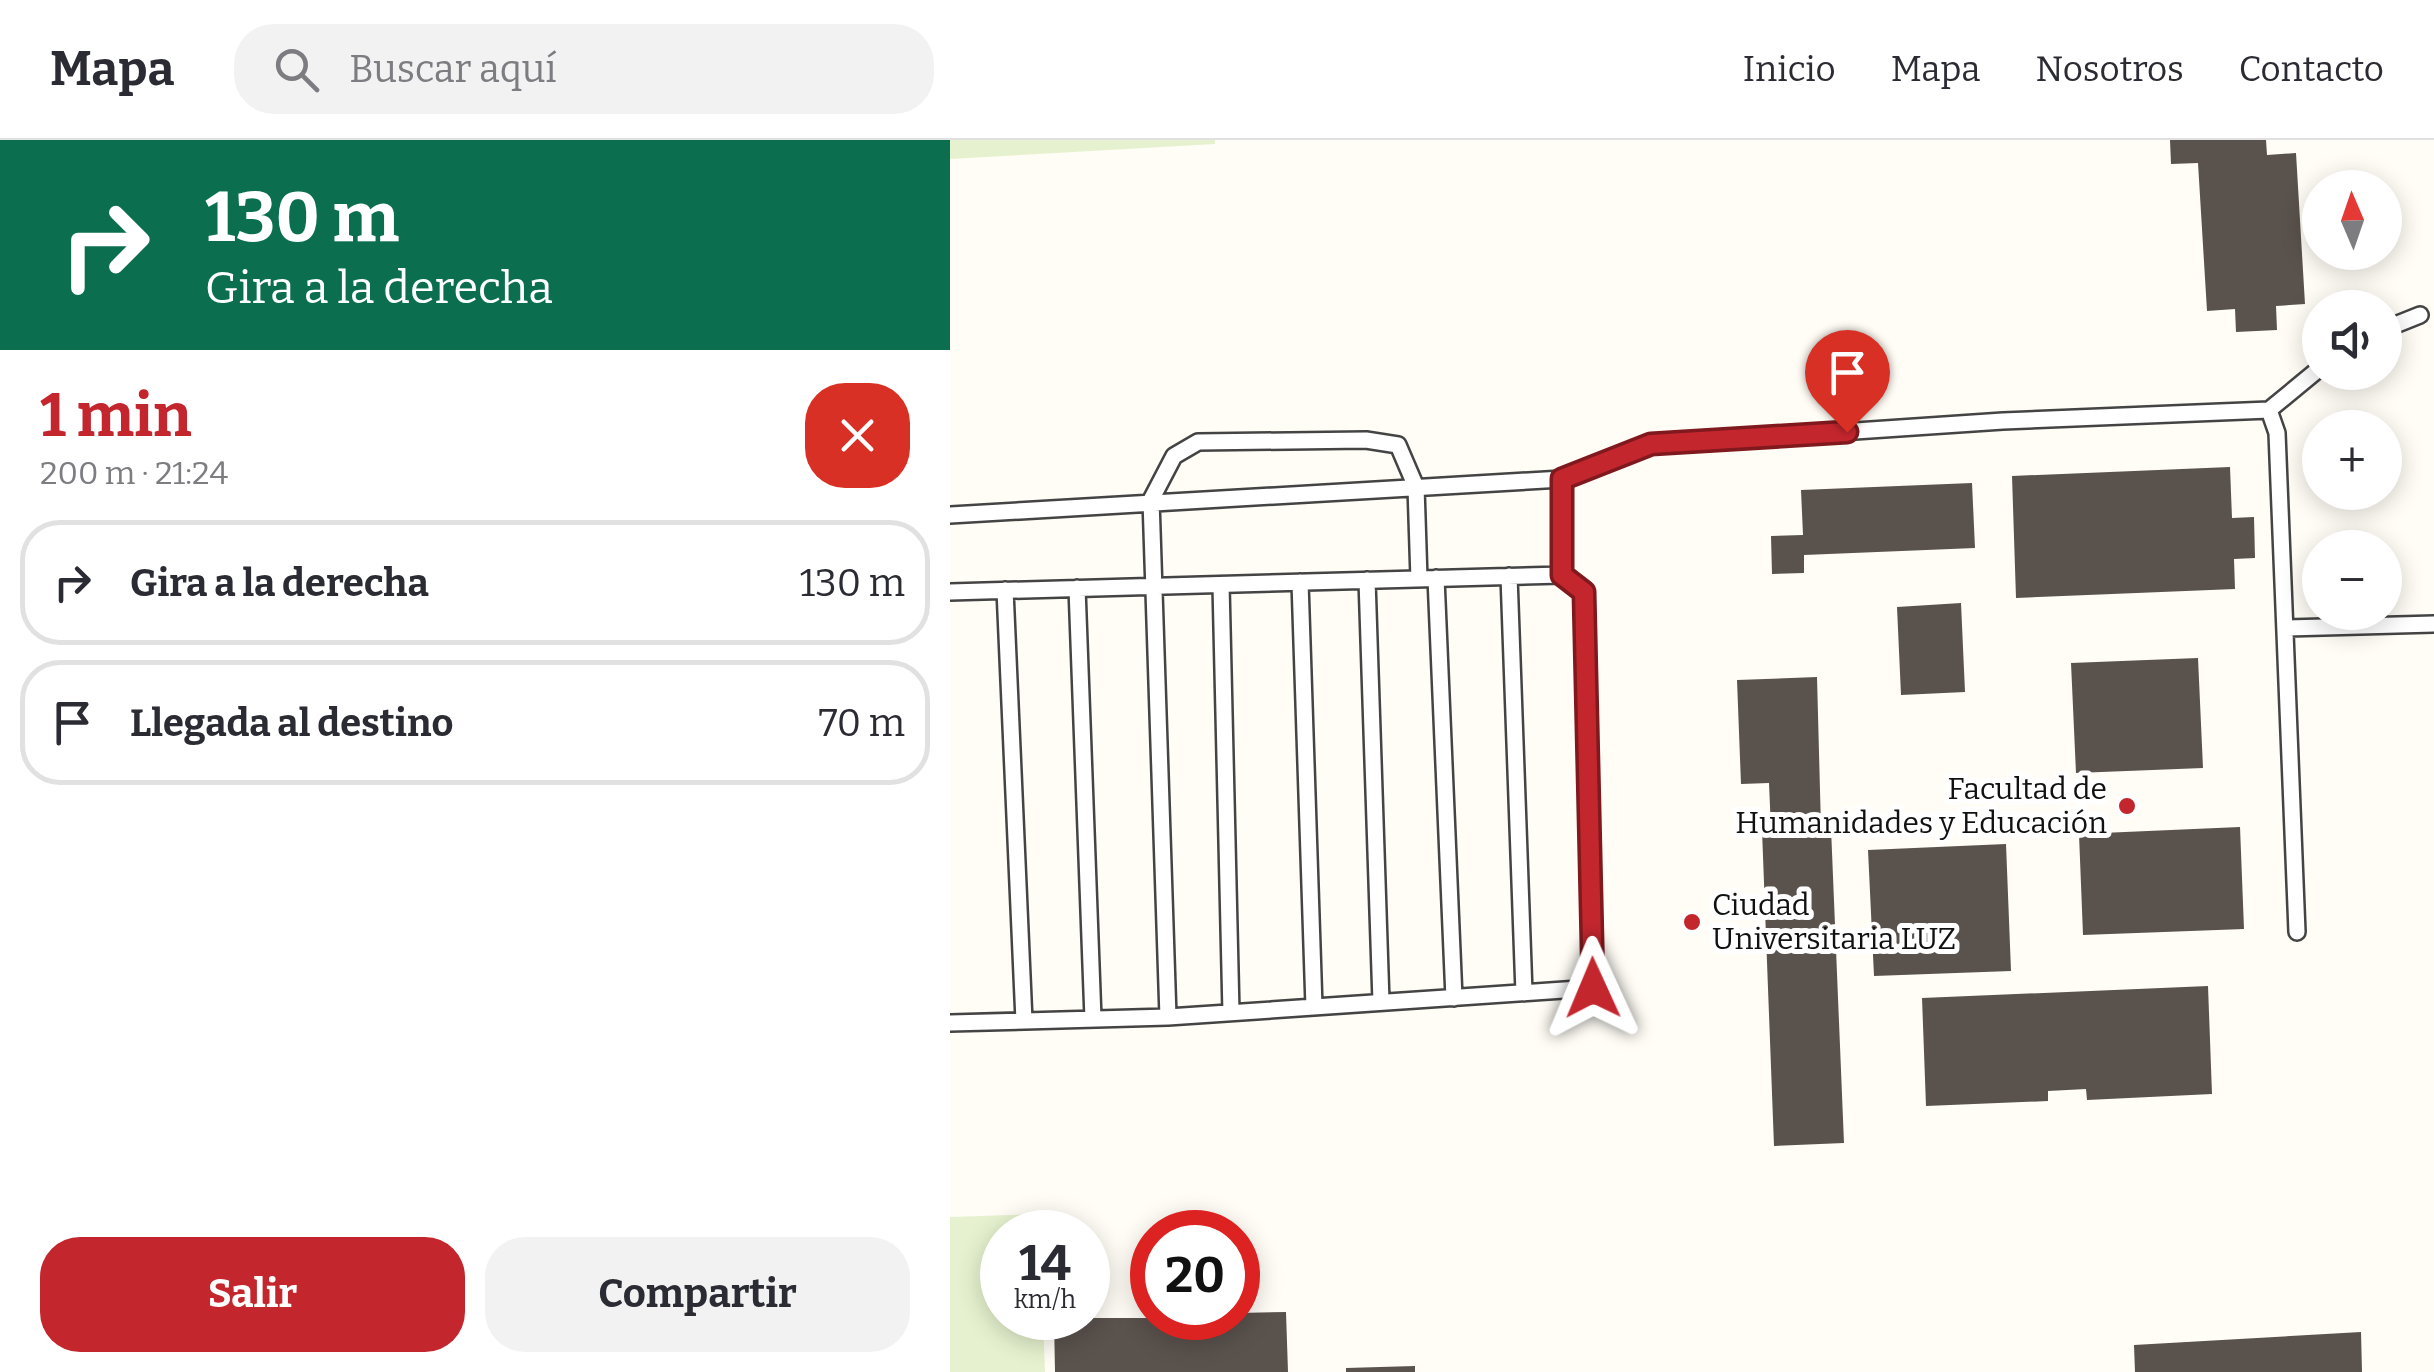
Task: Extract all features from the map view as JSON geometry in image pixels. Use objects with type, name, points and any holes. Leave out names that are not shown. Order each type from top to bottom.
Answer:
[{"type":"lane","points":[[2402,322],[2420,315]]},
{"type":"lane","points":[[950,515],[1151,500],[1562,479],[1651,444],[2003,421],[2269,410],[2302,383]]},
{"type":"lane","points":[[2269,410],[2276,432],[2287,628],[2297,932]]},
{"type":"lane","points":[[1168,1018],[1151,500],[1174,456],[1198,442],[1366,440],[1398,445],[1416,487],[1418,579]]},
{"type":"lane","points":[[1562,479],[1562,575]]},
{"type":"lane","points":[[950,592],[1562,575],[1584,592],[1593,988],[1168,1018],[950,1023]]},
{"type":"lane","points":[[1508,576],[1524,992]]},
{"type":"lane","points":[[1436,578],[1454,998]]},
{"type":"lane","points":[[1368,580],[1381,1002]]},
{"type":"lane","points":[[1300,582],[1314,1007]]},
{"type":"lane","points":[[1221,584],[1230,1013]]},
{"type":"lane","points":[[1076,588],[1093,1019]]},
{"type":"lane","points":[[1005,590],[1024,1021]]},
{"type":"lane","points":[[2287,628],[2434,624]]},
{"type":"green space","points":[[950,140],[1215,140],[1215,144],[950,159]]},
{"type":"green space","points":[[980,1216],[980,1340],[1044,1340],[1045,1372],[950,1372],[950,1217]]},
{"type":"building","points":[[2170,140],[2266,140],[2267,155],[2296,153],[2304,290],[2302,304],[2276,306],[2277,330],[2236,332],[2235,309],[2207,311],[2198,163],[2171,164]]},
{"type":"building","points":[[2230,467],[2232,518],[2254,517],[2255,558],[2234,559],[2235,589],[2016,598],[2012,476]]},
{"type":"building","points":[[1972,483],[1975,548],[1804,555],[1804,573],[1772,574],[1771,536],[1803,535],[1801,490]]},
{"type":"building","points":[[1961,603],[1965,692],[1901,695],[1897,607]]},
{"type":"building","points":[[2198,658],[2203,768],[2076,773],[2071,663]]},
{"type":"building","points":[[1817,677],[1821,828],[1831,828],[1844,1143],[1774,1146],[1762,830],[1771,830],[1769,783],[1741,784],[1737,680]]},
{"type":"building","points":[[2240,827],[2244,929],[2083,935],[2079,834]]},
{"type":"building","points":[[2006,844],[2011,971],[1874,976],[1868,850]]},
{"type":"building","points":[[2208,986],[2212,1094],[2087,1100],[2086,1089],[2048,1091],[2048,1101],[1926,1106],[1922,998]]},
{"type":"building","points":[[1286,1312],[1288,1372],[1055,1372],[1054,1340],[1110,1340],[1110,1318],[1130,1318],[1130,1340],[1260,1340],[1260,1313]]},
{"type":"building","points":[[2361,1332],[2362,1372],[2135,1372],[2134,1345]]},
{"type":"building","points":[[1415,1366],[1415,1372],[1346,1372],[1346,1368]]},
{"type":"place","name":"Facultad de Humanidades y Educación","points":[[2127,806]]},
{"type":"place","name":"Ciudad Universitaria LUZ","points":[[1692,922]]},
{"type":"route","points":[[1593,988],[1584,592],[1562,575],[1562,479],[1651,444],[1847,432]]}]
